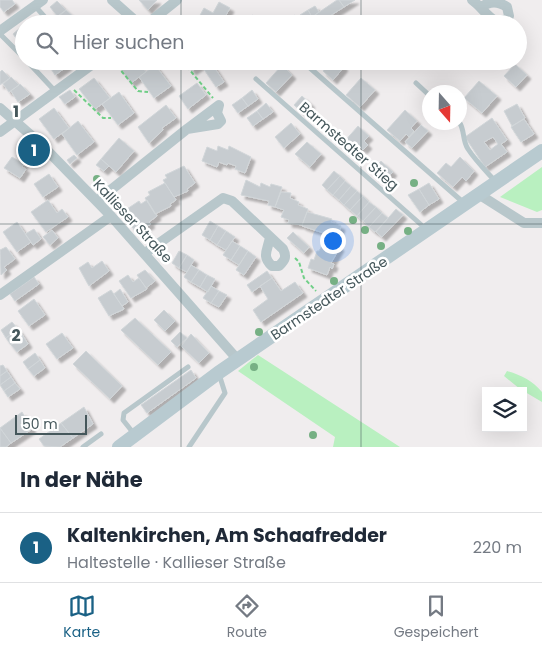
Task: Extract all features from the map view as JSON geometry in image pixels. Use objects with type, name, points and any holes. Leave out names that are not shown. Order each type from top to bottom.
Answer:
[{"type":"main road","name":"Barmstedter Straße","points":[[118,447],[218,373],[466,205],[542,151]]},
{"type":"street","points":[[112,0],[129,15]]},
{"type":"street","points":[[158,15],[177,0]]},
{"type":"street","points":[[472,0],[481,7]]},
{"type":"street","points":[[23,15],[39,3]]},
{"type":"street","points":[[0,32],[15,21]]},
{"type":"street","points":[[0,132],[83,70]]},
{"type":"street","points":[[188,129],[218,124],[221,121],[218,113],[219,105]]},
{"type":"street","points":[[97,201],[219,105]]},
{"type":"street","name":"Kallieser Straße","points":[[0,108],[16,120],[97,201],[238,360]]},
{"type":"street","points":[[480,195],[524,222],[542,223]]},
{"type":"street","points":[[145,253],[223,198],[232,201],[283,249],[286,255],[284,261],[279,266],[272,266],[266,261],[265,253],[270,237]]},
{"type":"street","points":[[0,294],[111,216]]},
{"type":"lane","points":[[39,3],[46,15]]},
{"type":"lane","points":[[0,32],[15,48]]},
{"type":"lane","points":[[36,70],[56,91]]},
{"type":"lane","points":[[312,70],[466,205]]},
{"type":"lane","name":"Barmstedter Stieg","points":[[256,79],[428,230]]},
{"type":"lane","points":[[416,83],[422,89]]},
{"type":"lane","points":[[462,130],[464,142],[468,149],[497,183]]},
{"type":"lane","points":[[135,435],[123,420],[124,413],[188,367]]},
{"type":"lane","points":[[190,447],[225,393],[218,373]]},
{"type":"lane","points":[[83,447],[100,434]]},
{"type":"path","points":[[120,70],[138,91],[148,92]]},
{"type":"path","points":[[190,70],[219,105]]},
{"type":"path","points":[[66,83],[102,118],[111,118]]},
{"type":"path","points":[[283,249],[299,262],[304,278],[324,301]]},
{"type":"green space","points":[[542,167],[542,210],[537,212],[500,197]]},
{"type":"green space","points":[[258,355],[400,447],[333,447],[335,437],[238,371]]},
{"type":"green space","points":[[507,371],[531,382],[542,392],[542,402],[527,393],[527,387],[518,387],[504,376]]},
{"type":"building","points":[[0,0],[12,0],[15,4],[4,12],[0,7]]},
{"type":"building","points":[[139,0],[157,0],[148,10]]},
{"type":"building","points":[[337,0],[344,7],[331,15],[315,15]]},
{"type":"building","points":[[339,0],[355,0],[344,7]]},
{"type":"building","points":[[57,1],[66,10],[60,15],[56,15],[50,7]]},
{"type":"building","points":[[219,2],[230,8],[226,15],[200,15],[204,8],[213,13]]},
{"type":"building","points":[[315,6],[319,12],[311,15],[308,10]]},
{"type":"building","points":[[66,10],[72,15],[59,15]]},
{"type":"building","points":[[308,10],[311,15],[300,15]]},
{"type":"building","points":[[2,70],[10,78],[0,85],[0,72]]},
{"type":"building","points":[[52,70],[62,70],[55,75]]},
{"type":"building","points":[[122,70],[145,70],[146,72],[131,83]]},
{"type":"building","points":[[148,70],[159,70],[171,86],[154,98],[139,77]]},
{"type":"building","points":[[204,70],[216,70],[224,82],[216,87]]},
{"type":"building","points":[[278,70],[287,70],[292,75],[276,92],[266,83]]},
{"type":"building","points":[[324,70],[341,70],[333,80]]},
{"type":"building","points":[[510,70],[522,70],[527,75],[516,87],[504,76]]},
{"type":"building","points":[[11,77],[19,85],[9,92],[3,84]]},
{"type":"building","points":[[94,78],[110,98],[95,109],[79,89]]},
{"type":"building","points":[[361,78],[375,90],[360,107],[346,95]]},
{"type":"building","points":[[479,81],[497,96],[482,113],[467,100],[467,95]]},
{"type":"building","points":[[197,83],[206,95],[188,109],[179,96]]},
{"type":"building","points":[[20,84],[30,94],[18,102],[11,91]]},
{"type":"building","points":[[70,90],[75,97],[65,104],[59,97]]},
{"type":"building","points":[[252,90],[258,99],[248,106],[242,98]]},
{"type":"building","points":[[119,92],[134,113],[118,125],[102,104]]},
{"type":"building","points":[[302,96],[311,104],[303,113],[294,105]]},
{"type":"building","points":[[242,98],[248,106],[238,113],[232,105]]},
{"type":"building","points":[[266,103],[273,112],[263,119],[257,111]]},
{"type":"building","points":[[517,104],[525,118],[512,126],[504,111]]},
{"type":"building","points":[[166,105],[176,118],[162,128],[163,130],[149,143],[138,127]]},
{"type":"building","points":[[54,108],[69,128],[54,139],[39,119]]},
{"type":"building","points":[[405,110],[417,121],[411,128],[414,131],[409,137],[406,134],[400,141],[387,130]]},
{"type":"building","points":[[257,111],[263,119],[253,126],[247,118]]},
{"type":"building","points":[[492,118],[507,140],[501,144],[507,152],[485,167],[465,137]],"holes":[[[493,137],[498,144],[490,150],[484,142]]]},
{"type":"building","points":[[524,119],[534,134],[521,142],[511,127]]},
{"type":"building","points":[[78,121],[94,142],[77,155],[62,134]]},
{"type":"building","points":[[291,123],[300,134],[284,148],[275,137]]},
{"type":"building","points":[[421,125],[422,130],[428,131],[412,148],[405,142]]},
{"type":"building","points":[[358,126],[369,136],[364,141],[368,145],[363,150],[360,147],[355,152],[344,142]]},
{"type":"building","points":[[119,138],[134,151],[116,172],[101,159]]},
{"type":"building","points":[[307,142],[321,154],[310,167],[295,154]]},
{"type":"building","points":[[218,146],[228,150],[229,146],[251,157],[245,173],[235,169],[236,166],[228,163],[227,165],[219,162],[217,167],[202,161],[207,147],[217,151]]},
{"type":"building","points":[[74,155],[77,158],[70,164],[67,160]]},
{"type":"building","points":[[12,157],[24,164],[22,167],[26,169],[20,178],[4,168]]},
{"type":"building","points":[[460,157],[474,171],[466,181],[462,177],[453,187],[437,173],[446,163],[451,167]]},
{"type":"building","points":[[101,159],[109,166],[104,171],[96,165]]},
{"type":"building","points":[[381,161],[393,172],[385,180],[373,169]]},
{"type":"building","points":[[184,166],[195,183],[187,189],[188,191],[174,197],[163,180],[167,178],[165,175]]},
{"type":"building","points":[[334,171],[340,176],[327,190],[322,185]]},
{"type":"building","points":[[49,174],[58,187],[43,197],[34,184]]},
{"type":"building","points":[[340,176],[345,181],[333,195],[327,190]]},
{"type":"building","points":[[246,180],[260,187],[261,183],[270,187],[271,184],[282,187],[275,207],[268,205],[269,201],[241,195]]},
{"type":"building","points":[[345,181],[351,186],[339,200],[333,195]]},
{"type":"building","points":[[165,183],[176,200],[170,204],[171,206],[155,214],[145,198],[150,195],[148,192]]},
{"type":"building","points":[[429,183],[439,199],[429,205],[419,189]]},
{"type":"building","points":[[351,186],[357,191],[344,205],[339,200]]},
{"type":"building","points":[[419,189],[429,205],[420,212],[408,195]]},
{"type":"building","points":[[357,191],[363,196],[350,210],[344,205]]},
{"type":"building","points":[[281,192],[291,193],[290,198],[299,202],[298,205],[308,209],[302,225],[288,223],[289,220],[281,217],[284,210],[275,207]]},
{"type":"building","points":[[363,196],[369,202],[357,216],[350,210]]},
{"type":"building","points":[[48,200],[57,213],[62,209],[68,217],[46,232],[31,212]]},
{"type":"building","points":[[147,200],[157,216],[149,222],[151,224],[146,227],[144,225],[135,231],[125,216],[130,213],[127,209],[139,201],[141,204]]},
{"type":"building","points":[[369,202],[376,207],[363,221],[357,216]]},
{"type":"building","points":[[376,207],[382,213],[369,227],[363,221]]},
{"type":"building","points":[[396,209],[403,215],[382,237],[376,232]]},
{"type":"building","points":[[307,212],[332,219],[331,222],[341,226],[335,243],[322,238],[324,233],[302,226]]},
{"type":"building","points":[[382,213],[388,218],[375,232],[369,227]]},
{"type":"building","points":[[210,221],[218,226],[210,240],[202,235]]},
{"type":"building","points":[[17,222],[31,242],[17,252],[3,232]]},
{"type":"building","points":[[218,226],[226,231],[217,245],[210,240]]},
{"type":"building","points":[[34,229],[41,239],[33,245],[25,234]]},
{"type":"building","points":[[52,230],[58,238],[50,245],[43,237]]},
{"type":"building","points":[[226,231],[235,237],[226,250],[217,245]]},
{"type":"building","points":[[293,232],[309,247],[304,253],[287,238]]},
{"type":"building","points":[[326,239],[340,247],[331,263],[334,264],[332,269],[330,267],[327,275],[308,268],[311,259],[314,260],[317,251],[319,251]]},
{"type":"building","points":[[232,241],[240,246],[231,260],[223,255]]},
{"type":"building","points":[[240,246],[248,251],[239,265],[231,260]]},
{"type":"building","points":[[6,247],[15,259],[4,267],[7,270],[1,275],[0,250]]},
{"type":"building","points":[[179,251],[187,255],[179,268],[172,263]]},
{"type":"building","points":[[248,251],[256,257],[244,275],[236,270]]},
{"type":"building","points":[[187,255],[194,260],[187,272],[179,268]]},
{"type":"building","points":[[102,261],[109,271],[89,286],[79,268],[88,262],[92,268]]},
{"type":"building","points":[[191,265],[199,270],[191,282],[184,277]]},
{"type":"building","points":[[145,270],[155,281],[146,288],[137,275]]},
{"type":"building","points":[[199,270],[207,275],[200,287],[191,282]]},
{"type":"building","points":[[267,271],[272,278],[252,292],[247,285]]},
{"type":"building","points":[[128,275],[133,282],[139,278],[147,289],[131,298],[119,281]]},
{"type":"building","points":[[207,275],[215,279],[208,292],[200,287]]},
{"type":"building","points":[[34,277],[39,284],[15,301],[10,294]]},
{"type":"building","points":[[272,278],[281,291],[295,282],[303,293],[261,322],[253,310],[268,299],[260,286]]},
{"type":"building","points":[[211,286],[219,291],[211,303],[203,298]]},
{"type":"building","points":[[120,289],[128,302],[122,306],[114,294]]},
{"type":"building","points":[[111,290],[124,309],[109,316],[98,298]]},
{"type":"building","points":[[219,291],[227,295],[219,307],[211,303]]},
{"type":"building","points":[[34,299],[45,315],[29,326],[18,311]]},
{"type":"building","points":[[164,310],[175,321],[165,331],[154,320]]},
{"type":"building","points":[[135,318],[171,352],[158,365],[121,330]]},
{"type":"building","points":[[12,322],[18,329],[6,338],[1,330]]},
{"type":"building","points":[[18,329],[23,336],[11,345],[6,338]]},
{"type":"building","points":[[180,332],[187,338],[177,347],[171,341]]},
{"type":"building","points":[[62,333],[73,348],[57,359],[46,344]]},
{"type":"building","points":[[191,334],[209,353],[199,363],[181,346]]},
{"type":"building","points":[[23,336],[28,344],[17,352],[11,345]]},
{"type":"building","points":[[86,351],[122,386],[110,399],[73,364]]},
{"type":"building","points":[[35,353],[40,360],[28,369],[23,362]]},
{"type":"building","points":[[40,360],[45,368],[34,376],[28,369]]},
{"type":"building","points":[[3,365],[7,371],[0,376],[0,366]]},
{"type":"building","points":[[191,370],[196,378],[147,413],[141,405]]},
{"type":"building","points":[[7,371],[11,377],[0,385],[0,376]]},
{"type":"building","points":[[11,377],[15,383],[4,391],[0,385]]},
{"type":"building","points":[[15,383],[20,389],[8,397],[4,391]]},
{"type":"building","points":[[84,407],[93,424],[73,438],[61,423]]},
{"type":"building","points":[[22,412],[32,429],[11,443],[0,428]]},
{"type":"building","points":[[61,423],[73,438],[60,447],[44,446],[39,439]]},
{"type":"building","points":[[0,428],[11,443],[6,447],[0,447]]},
{"type":"place","name":"Kaltenkirchen, Am Schaafredder","points":[[34,150]]}]
